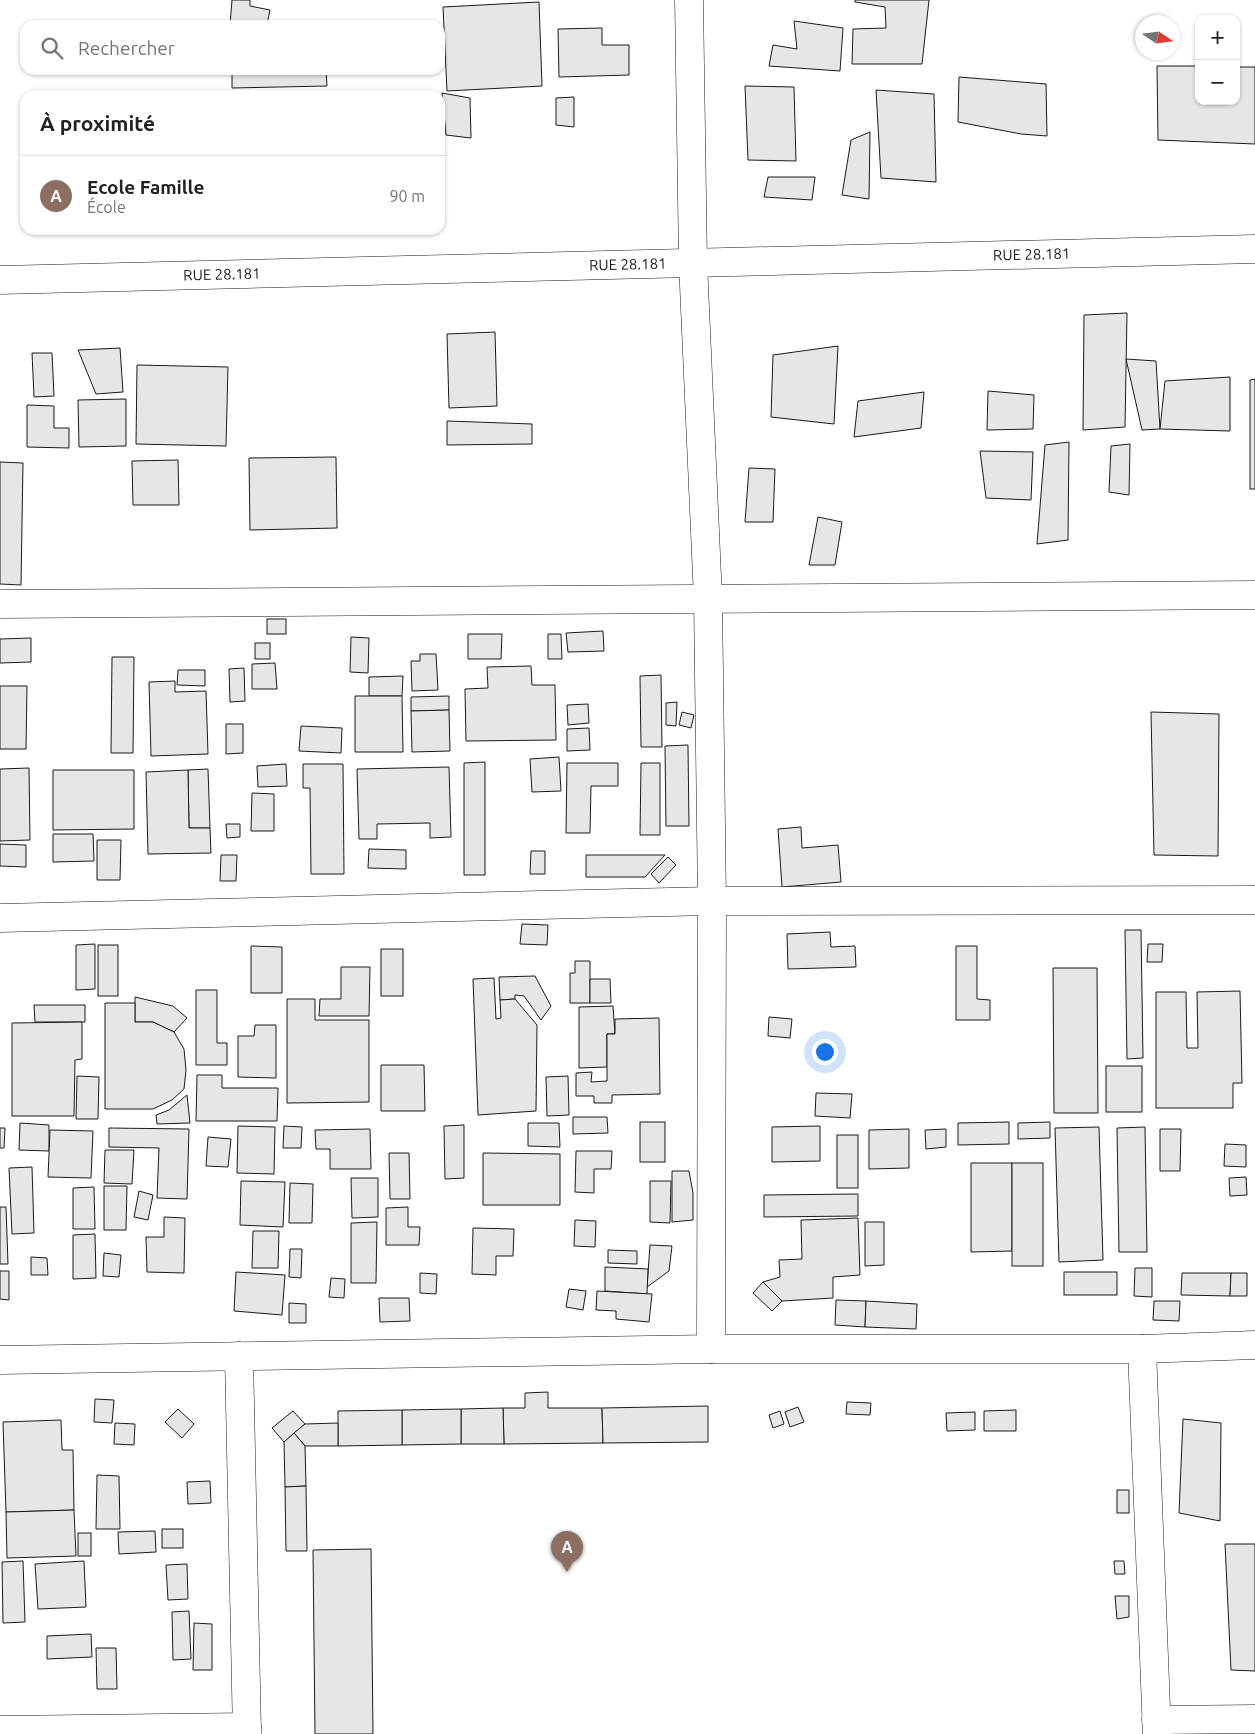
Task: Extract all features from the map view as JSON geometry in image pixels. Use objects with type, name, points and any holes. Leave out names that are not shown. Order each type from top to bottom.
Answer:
[{"type":"street","points":[[689,0],[693,263],[708,600],[712,901],[711,1349]]},
{"type":"street","name":"RUE 28.181","points":[[0,280],[1255,249]]},
{"type":"street","points":[[0,604],[1255,595]]},
{"type":"street","points":[[0,918],[712,901],[1255,900]]},
{"type":"street","points":[[0,1360],[711,1349],[1142,1349],[1255,1345]]},
{"type":"street","points":[[1142,1349],[1156,1727],[1255,1719]]},
{"type":"street","points":[[0,1730],[247,1730],[239,1356]]},
{"type":"building","points":[[232,0],[250,0],[250,6],[270,10],[268,20],[230,20]]},
{"type":"building","points":[[855,0],[929,0],[922,64],[852,64],[853,29],[886,28],[885,7],[855,2]]},
{"type":"building","points":[[539,2],[542,86],[447,91],[443,7]]},
{"type":"building","points":[[794,21],[843,28],[840,71],[769,66],[773,45],[797,49]]},
{"type":"building","points":[[602,28],[602,45],[629,45],[629,75],[559,77],[558,29]]},
{"type":"building","points":[[1157,66],[1195,66],[1195,105],[1240,105],[1240,67],[1255,67],[1255,144],[1158,140]]},
{"type":"building","points":[[232,75],[326,75],[327,86],[232,88]]},
{"type":"building","points":[[959,77],[1046,84],[1047,136],[1021,134],[958,122]]},
{"type":"building","points":[[745,86],[794,87],[796,161],[748,160]]},
{"type":"building","points":[[876,90],[934,94],[936,182],[881,178]]},
{"type":"building","points":[[445,94],[470,98],[471,138],[446,135]]},
{"type":"building","points":[[574,97],[574,127],[556,125],[556,98]]},
{"type":"building","points":[[870,132],[869,199],[842,195],[851,140]]},
{"type":"building","points":[[768,177],[815,177],[812,200],[764,197]]},
{"type":"building","points":[[1127,313],[1125,427],[1083,430],[1084,315]]},
{"type":"building","points":[[495,332],[497,406],[449,408],[447,334]]},
{"type":"building","points":[[838,346],[834,424],[771,417],[773,355]]},
{"type":"building","points":[[120,348],[123,392],[96,394],[78,350]]},
{"type":"building","points":[[32,353],[52,353],[54,396],[34,397]]},
{"type":"building","points":[[1126,359],[1156,361],[1160,429],[1142,430]]},
{"type":"building","points":[[137,365],[228,367],[226,446],[136,444]]},
{"type":"building","points":[[1230,377],[1230,431],[1160,429],[1165,381]]},
{"type":"building","points":[[1255,379],[1255,489],[1250,489],[1250,380]]},
{"type":"building","points":[[988,391],[1034,395],[1033,429],[987,430]]},
{"type":"building","points":[[924,392],[921,428],[854,437],[858,401]]},
{"type":"building","points":[[126,399],[126,446],[79,447],[78,400]]},
{"type":"building","points":[[27,405],[54,406],[54,428],[69,428],[69,448],[27,447]]},
{"type":"building","points":[[447,421],[532,424],[532,444],[447,445]]},
{"type":"building","points":[[1069,442],[1068,540],[1037,544],[1045,445]]},
{"type":"building","points":[[1130,444],[1129,495],[1109,492],[1111,446]]},
{"type":"building","points":[[980,451],[1033,452],[1031,500],[986,498]]},
{"type":"building","points":[[336,457],[337,528],[250,530],[249,458]]},
{"type":"building","points":[[178,460],[179,505],[133,505],[132,461]]},
{"type":"building","points":[[0,462],[23,463],[21,585],[0,584]]},
{"type":"building","points":[[749,468],[775,469],[773,522],[745,522]]},
{"type":"building","points":[[818,517],[842,522],[835,565],[809,565]]},
{"type":"building","points":[[267,619],[286,619],[286,634],[267,634]]},
{"type":"building","points":[[603,631],[604,651],[568,652],[566,633]]},
{"type":"building","points":[[468,634],[502,634],[501,659],[468,659]]},
{"type":"building","points":[[548,634],[561,634],[562,659],[548,659]]},
{"type":"building","points":[[351,637],[369,638],[368,673],[350,672]]},
{"type":"building","points":[[31,638],[31,662],[0,663],[0,639]]},
{"type":"building","points":[[255,643],[270,643],[270,659],[255,659]]},
{"type":"building","points":[[420,654],[436,654],[438,690],[412,691],[411,661],[420,661]]},
{"type":"building","points":[[112,657],[134,657],[133,753],[111,753]]},
{"type":"building","points":[[275,663],[277,689],[252,689],[252,664]]},
{"type":"building","points":[[531,666],[532,685],[555,685],[556,740],[466,741],[465,689],[488,688],[487,667]]},
{"type":"building","points":[[244,668],[245,701],[230,702],[229,669]]},
{"type":"building","points":[[178,670],[205,670],[205,686],[177,685]]},
{"type":"building","points":[[661,675],[662,747],[641,747],[640,676]]},
{"type":"building","points":[[403,676],[402,696],[369,696],[369,677]]},
{"type":"building","points":[[175,681],[175,692],[206,691],[208,754],[151,756],[149,682]]},
{"type":"building","points":[[0,686],[27,686],[26,749],[0,749]]},
{"type":"building","points":[[355,696],[402,696],[403,752],[355,752]]},
{"type":"building","points":[[449,696],[449,710],[411,711],[411,697]]},
{"type":"building","points":[[677,702],[676,726],[666,725],[666,703]]},
{"type":"building","points":[[588,704],[589,723],[568,725],[567,705]]},
{"type":"building","points":[[449,710],[450,751],[412,752],[411,711]]},
{"type":"building","points":[[682,712],[694,715],[691,728],[679,725]]},
{"type":"building","points":[[1151,712],[1219,714],[1218,856],[1154,855]]},
{"type":"building","points":[[226,724],[243,724],[243,753],[226,754]]},
{"type":"building","points":[[301,726],[342,728],[341,753],[299,751]]},
{"type":"building","points":[[589,728],[590,750],[567,751],[567,729]]},
{"type":"building","points":[[688,745],[689,826],[666,826],[665,746]]},
{"type":"building","points":[[559,757],[561,791],[532,792],[530,759]]},
{"type":"building","points":[[485,762],[485,875],[464,875],[464,763]]},
{"type":"building","points":[[567,763],[618,763],[618,786],[591,786],[590,833],[566,833]]},
{"type":"building","points":[[641,763],[660,763],[660,835],[640,835]]},
{"type":"building","points":[[286,764],[287,786],[258,787],[257,766]]},
{"type":"building","points":[[303,764],[343,764],[344,874],[311,874],[310,788],[303,788]]},
{"type":"building","points":[[449,767],[451,837],[430,838],[430,823],[377,824],[377,839],[359,839],[357,769]]},
{"type":"building","points":[[29,768],[30,840],[0,841],[0,769]]},
{"type":"building","points":[[208,769],[210,828],[189,828],[188,770]]},
{"type":"building","points":[[53,770],[134,770],[134,829],[53,830]]},
{"type":"building","points":[[188,770],[189,828],[210,828],[211,853],[148,854],[146,772]]},
{"type":"building","points":[[252,793],[274,794],[274,831],[251,831]]},
{"type":"building","points":[[226,824],[240,824],[240,837],[227,838]]},
{"type":"building","points":[[801,827],[802,848],[838,845],[841,882],[782,887],[778,829]]},
{"type":"building","points":[[53,834],[93,834],[94,861],[53,862]]},
{"type":"building","points":[[97,840],[121,840],[120,880],[97,880]]},
{"type":"building","points":[[0,844],[26,845],[26,867],[0,866]]},
{"type":"building","points":[[369,849],[406,850],[406,869],[368,868]]},
{"type":"building","points":[[531,851],[545,851],[545,874],[530,874]]},
{"type":"building","points":[[221,855],[237,855],[236,881],[220,881]]},
{"type":"building","points":[[586,855],[665,855],[645,877],[586,877]]},
{"type":"building","points":[[668,857],[676,865],[659,883],[651,874]]},
{"type":"building","points":[[522,924],[548,925],[547,945],[520,944]]},
{"type":"building","points":[[1125,930],[1141,930],[1143,1058],[1127,1059]]},
{"type":"building","points":[[830,932],[831,947],[855,946],[856,967],[788,969],[787,934]]},
{"type":"building","points":[[95,944],[95,989],[76,990],[76,945]]},
{"type":"building","points":[[1148,944],[1163,944],[1162,962],[1147,962]]},
{"type":"building","points":[[98,945],[118,945],[118,996],[98,996]]},
{"type":"building","points":[[251,946],[282,947],[282,993],[251,993]]},
{"type":"building","points":[[956,946],[977,946],[977,999],[990,1000],[990,1020],[956,1020]]},
{"type":"building","points":[[381,949],[403,949],[403,996],[381,996]]},
{"type":"building","points":[[575,961],[590,961],[590,1003],[570,1003],[570,973],[575,973]]},
{"type":"building","points":[[341,967],[370,967],[369,1016],[319,1016],[320,999],[341,999]]},
{"type":"building","points":[[1053,968],[1097,968],[1098,1113],[1054,1113]]},
{"type":"building","points":[[535,976],[551,1006],[541,1020],[524,996],[515,995],[515,999],[500,1000],[499,977]]},
{"type":"building","points":[[494,978],[496,1019],[501,1018],[500,1000],[515,999],[537,1025],[536,1111],[478,1115],[473,979]]},
{"type":"building","points":[[590,979],[610,979],[611,1003],[590,1003]]},
{"type":"building","points":[[196,990],[217,990],[217,1043],[227,1043],[227,1065],[196,1065]]},
{"type":"building","points":[[1240,991],[1242,1083],[1233,1083],[1233,1108],[1156,1108],[1156,992],[1186,992],[1187,1048],[1198,1048],[1197,992]]},
{"type":"building","points":[[135,997],[173,1006],[187,1018],[174,1032],[153,1022],[135,1022]]},
{"type":"building","points":[[287,999],[315,999],[315,1020],[369,1020],[369,1102],[287,1103]]},
{"type":"building","points":[[105,1003],[135,1003],[135,1022],[153,1022],[174,1032],[184,1049],[186,1070],[184,1089],[172,1100],[153,1109],[105,1109]]},
{"type":"building","points":[[34,1005],[85,1005],[85,1022],[35,1022]]},
{"type":"building","points":[[613,1006],[615,1034],[607,1034],[607,1067],[579,1068],[579,1007]]},
{"type":"building","points":[[769,1017],[792,1019],[790,1038],[768,1036]]},
{"type":"building","points":[[659,1018],[660,1094],[612,1095],[612,1103],[594,1103],[594,1096],[576,1096],[576,1073],[592,1072],[591,1082],[607,1081],[607,1034],[615,1034],[615,1019]]},
{"type":"building","points":[[82,1022],[82,1059],[75,1060],[74,1116],[12,1116],[12,1023]]},
{"type":"building","points":[[255,1025],[276,1025],[276,1078],[238,1077],[238,1036],[254,1036]]},
{"type":"building","points":[[381,1065],[424,1065],[425,1111],[381,1111]]},
{"type":"building","points":[[1106,1066],[1142,1066],[1142,1112],[1106,1112]]},
{"type":"building","points":[[197,1075],[222,1075],[222,1088],[278,1088],[277,1121],[196,1121]]},
{"type":"building","points":[[77,1076],[99,1077],[98,1119],[76,1119]]},
{"type":"building","points":[[568,1076],[569,1115],[547,1116],[546,1077]]},
{"type":"building","points":[[816,1093],[852,1094],[850,1118],[815,1116]]},
{"type":"building","points":[[187,1095],[190,1123],[157,1124],[156,1115],[169,1110]]},
{"type":"building","points":[[573,1117],[607,1117],[608,1133],[573,1134]]},
{"type":"building","points":[[640,1122],[665,1122],[665,1162],[640,1162]]},
{"type":"building","points":[[1009,1122],[1009,1144],[958,1145],[958,1123]]},
{"type":"building","points":[[1050,1122],[1050,1138],[1018,1139],[1018,1123]]},
{"type":"building","points":[[20,1123],[49,1125],[49,1151],[19,1150]]},
{"type":"building","points":[[528,1123],[559,1123],[560,1147],[528,1146]]},
{"type":"building","points":[[464,1125],[464,1178],[445,1179],[444,1126]]},
{"type":"building","points":[[238,1126],[275,1127],[274,1174],[237,1173]]},
{"type":"building","points":[[284,1126],[302,1127],[301,1148],[283,1148]]},
{"type":"building","points":[[820,1126],[820,1161],[772,1162],[772,1127]]},
{"type":"building","points":[[1099,1127],[1103,1260],[1059,1262],[1055,1128]]},
{"type":"building","points":[[1145,1127],[1147,1252],[1119,1252],[1117,1128]]},
{"type":"building","points":[[0,1128],[5,1128],[4,1148],[0,1148]]},
{"type":"building","points":[[109,1128],[189,1129],[187,1199],[157,1198],[159,1148],[109,1147]]},
{"type":"building","points":[[370,1129],[371,1169],[330,1169],[330,1149],[316,1149],[315,1130]]},
{"type":"building","points":[[909,1129],[909,1168],[869,1169],[869,1130]]},
{"type":"building","points":[[946,1129],[946,1147],[926,1149],[925,1130]]},
{"type":"building","points":[[1160,1129],[1181,1129],[1180,1171],[1160,1171]]},
{"type":"building","points":[[50,1130],[93,1131],[91,1178],[48,1177]]},
{"type":"building","points":[[837,1135],[858,1135],[858,1188],[837,1188]]},
{"type":"building","points":[[208,1137],[231,1139],[228,1167],[206,1166]]},
{"type":"building","points":[[1225,1144],[1246,1145],[1246,1167],[1224,1166]]},
{"type":"building","points":[[105,1150],[134,1150],[132,1184],[104,1183]]},
{"type":"building","points":[[576,1151],[612,1151],[611,1169],[594,1169],[594,1193],[575,1192]]},
{"type":"building","points":[[389,1153],[409,1153],[410,1199],[390,1199]]},
{"type":"building","points":[[483,1153],[560,1154],[560,1205],[483,1205]]},
{"type":"building","points":[[971,1163],[1012,1163],[1012,1251],[971,1252]]},
{"type":"building","points":[[1012,1163],[1043,1163],[1043,1266],[1012,1266]]},
{"type":"building","points":[[32,1167],[34,1233],[12,1234],[9,1168]]},
{"type":"building","points":[[672,1171],[689,1171],[693,1193],[693,1220],[672,1222]]},
{"type":"building","points":[[1246,1177],[1247,1195],[1230,1196],[1229,1178]]},
{"type":"building","points":[[351,1178],[378,1178],[378,1217],[352,1218]]},
{"type":"building","points":[[241,1181],[285,1182],[283,1227],[240,1225]]},
{"type":"building","points":[[650,1181],[671,1181],[670,1223],[650,1222]]},
{"type":"building","points":[[290,1183],[313,1184],[312,1223],[289,1223]]},
{"type":"building","points":[[104,1186],[127,1186],[126,1230],[104,1230]]},
{"type":"building","points":[[94,1187],[95,1229],[73,1229],[73,1188]]},
{"type":"building","points":[[139,1191],[153,1195],[148,1220],[134,1217]]},
{"type":"building","points":[[858,1194],[858,1216],[764,1217],[764,1195]]},
{"type":"building","points":[[0,1207],[6,1207],[8,1264],[0,1264]]},
{"type":"building","points":[[408,1207],[408,1227],[420,1227],[419,1245],[386,1245],[386,1208]]},
{"type":"building","points":[[164,1217],[185,1218],[184,1273],[147,1272],[146,1237],[164,1237]]},
{"type":"building","points":[[858,1218],[860,1275],[833,1277],[833,1298],[782,1301],[763,1282],[780,1277],[779,1260],[802,1259],[801,1220]]},
{"type":"building","points":[[575,1220],[596,1221],[595,1247],[574,1246]]},
{"type":"building","points":[[377,1222],[376,1283],[351,1283],[351,1223]]},
{"type":"building","points":[[865,1222],[884,1222],[884,1265],[865,1266]]},
{"type":"building","points":[[473,1228],[514,1229],[513,1256],[496,1256],[496,1275],[472,1274]]},
{"type":"building","points":[[253,1231],[279,1231],[278,1268],[252,1268]]},
{"type":"building","points":[[95,1234],[96,1278],[73,1279],[73,1235]]},
{"type":"building","points":[[650,1245],[672,1246],[669,1271],[647,1287]]},
{"type":"building","points":[[290,1249],[302,1249],[301,1278],[289,1277]]},
{"type":"building","points":[[608,1250],[637,1251],[637,1264],[608,1263]]},
{"type":"building","points":[[104,1253],[121,1255],[119,1277],[103,1276]]},
{"type":"building","points":[[31,1257],[47,1258],[48,1275],[31,1275]]},
{"type":"building","points":[[605,1267],[648,1269],[647,1294],[605,1291]]},
{"type":"building","points":[[1135,1268],[1152,1268],[1152,1297],[1134,1296]]},
{"type":"building","points":[[0,1271],[9,1271],[9,1300],[0,1299]]},
{"type":"building","points":[[236,1272],[285,1275],[282,1315],[234,1311]]},
{"type":"building","points":[[1064,1272],[1117,1272],[1117,1295],[1064,1295]]},
{"type":"building","points":[[420,1273],[437,1274],[436,1294],[420,1293]]},
{"type":"building","points":[[1182,1273],[1231,1273],[1230,1296],[1181,1295]]},
{"type":"building","points":[[1231,1273],[1247,1273],[1247,1296],[1230,1296]]},
{"type":"building","points":[[331,1278],[345,1279],[344,1298],[329,1297]]},
{"type":"building","points":[[763,1282],[782,1301],[772,1311],[753,1293]]},
{"type":"building","points":[[569,1289],[586,1291],[583,1310],[566,1307]]},
{"type":"building","points":[[597,1291],[652,1294],[649,1322],[616,1319],[616,1311],[596,1310]]},
{"type":"building","points":[[379,1298],[409,1298],[410,1321],[380,1322]]},
{"type":"building","points":[[836,1300],[866,1301],[865,1327],[835,1325]]},
{"type":"building","points":[[866,1301],[917,1304],[916,1329],[865,1327]]},
{"type":"building","points":[[1154,1301],[1180,1301],[1179,1321],[1153,1320]]},
{"type":"building","points":[[289,1303],[306,1304],[306,1323],[289,1323]]},
{"type":"building","points":[[548,1392],[548,1408],[602,1408],[603,1443],[504,1444],[503,1408],[525,1408],[525,1393]]},
{"type":"building","points":[[95,1399],[114,1400],[112,1423],[94,1422]]},
{"type":"building","points":[[847,1402],[871,1403],[870,1415],[846,1414]]},
{"type":"building","points":[[708,1406],[708,1442],[603,1443],[602,1408]]},
{"type":"building","points":[[798,1407],[804,1422],[790,1427],[785,1412]]},
{"type":"building","points":[[503,1408],[504,1444],[461,1444],[461,1409]]},
{"type":"building","points":[[178,1409],[194,1424],[182,1438],[165,1422]]},
{"type":"building","points":[[461,1409],[461,1444],[402,1445],[402,1410]]},
{"type":"building","points":[[402,1410],[402,1445],[338,1446],[338,1411]]},
{"type":"building","points":[[1016,1410],[1016,1431],[984,1431],[984,1411]]},
{"type":"building","points":[[293,1411],[305,1424],[284,1442],[272,1428]]},
{"type":"building","points":[[780,1411],[784,1424],[773,1428],[769,1415]]},
{"type":"building","points":[[975,1412],[975,1430],[947,1431],[946,1413]]},
{"type":"building","points":[[1183,1419],[1221,1423],[1220,1521],[1179,1513]]},
{"type":"building","points":[[61,1420],[62,1450],[73,1450],[74,1510],[6,1512],[3,1422]]},
{"type":"building","points":[[115,1423],[135,1424],[134,1445],[114,1444]]},
{"type":"building","points":[[338,1423],[338,1446],[305,1446],[294,1433],[305,1424]]},
{"type":"building","points":[[294,1433],[305,1446],[306,1486],[285,1487],[284,1442]]},
{"type":"building","points":[[97,1475],[119,1476],[120,1529],[96,1529]]},
{"type":"building","points":[[210,1481],[211,1503],[188,1504],[187,1482]]},
{"type":"building","points":[[306,1486],[307,1551],[286,1551],[285,1487]]},
{"type":"building","points":[[1117,1490],[1129,1490],[1129,1513],[1117,1513]]},
{"type":"building","points":[[74,1510],[76,1556],[7,1558],[6,1512]]},
{"type":"building","points":[[162,1529],[183,1529],[183,1548],[162,1548]]},
{"type":"building","points":[[155,1531],[156,1552],[119,1554],[118,1532]]},
{"type":"building","points":[[78,1533],[91,1533],[91,1556],[78,1556]]},
{"type":"building","points":[[1225,1544],[1255,1544],[1255,1671],[1231,1670]]},
{"type":"building","points":[[371,1549],[373,1734],[315,1734],[313,1550]]},
{"type":"building","points":[[23,1561],[25,1622],[3,1623],[2,1562]]},
{"type":"building","points":[[84,1561],[86,1607],[38,1609],[35,1564]]},
{"type":"building","points":[[1114,1561],[1124,1561],[1125,1574],[1115,1574]]},
{"type":"building","points":[[187,1564],[188,1599],[168,1600],[166,1565]]},
{"type":"building","points":[[1115,1596],[1129,1596],[1129,1617],[1117,1619]]},
{"type":"building","points":[[189,1611],[191,1659],[173,1660],[172,1612]]},
{"type":"building","points":[[194,1623],[212,1624],[212,1670],[193,1670]]},
{"type":"building","points":[[91,1634],[92,1657],[47,1659],[47,1636]]},
{"type":"building","points":[[96,1648],[116,1648],[117,1689],[97,1689]]},
{"type":"place","name":"Ecole Famille","points":[[567,1572]]}]
